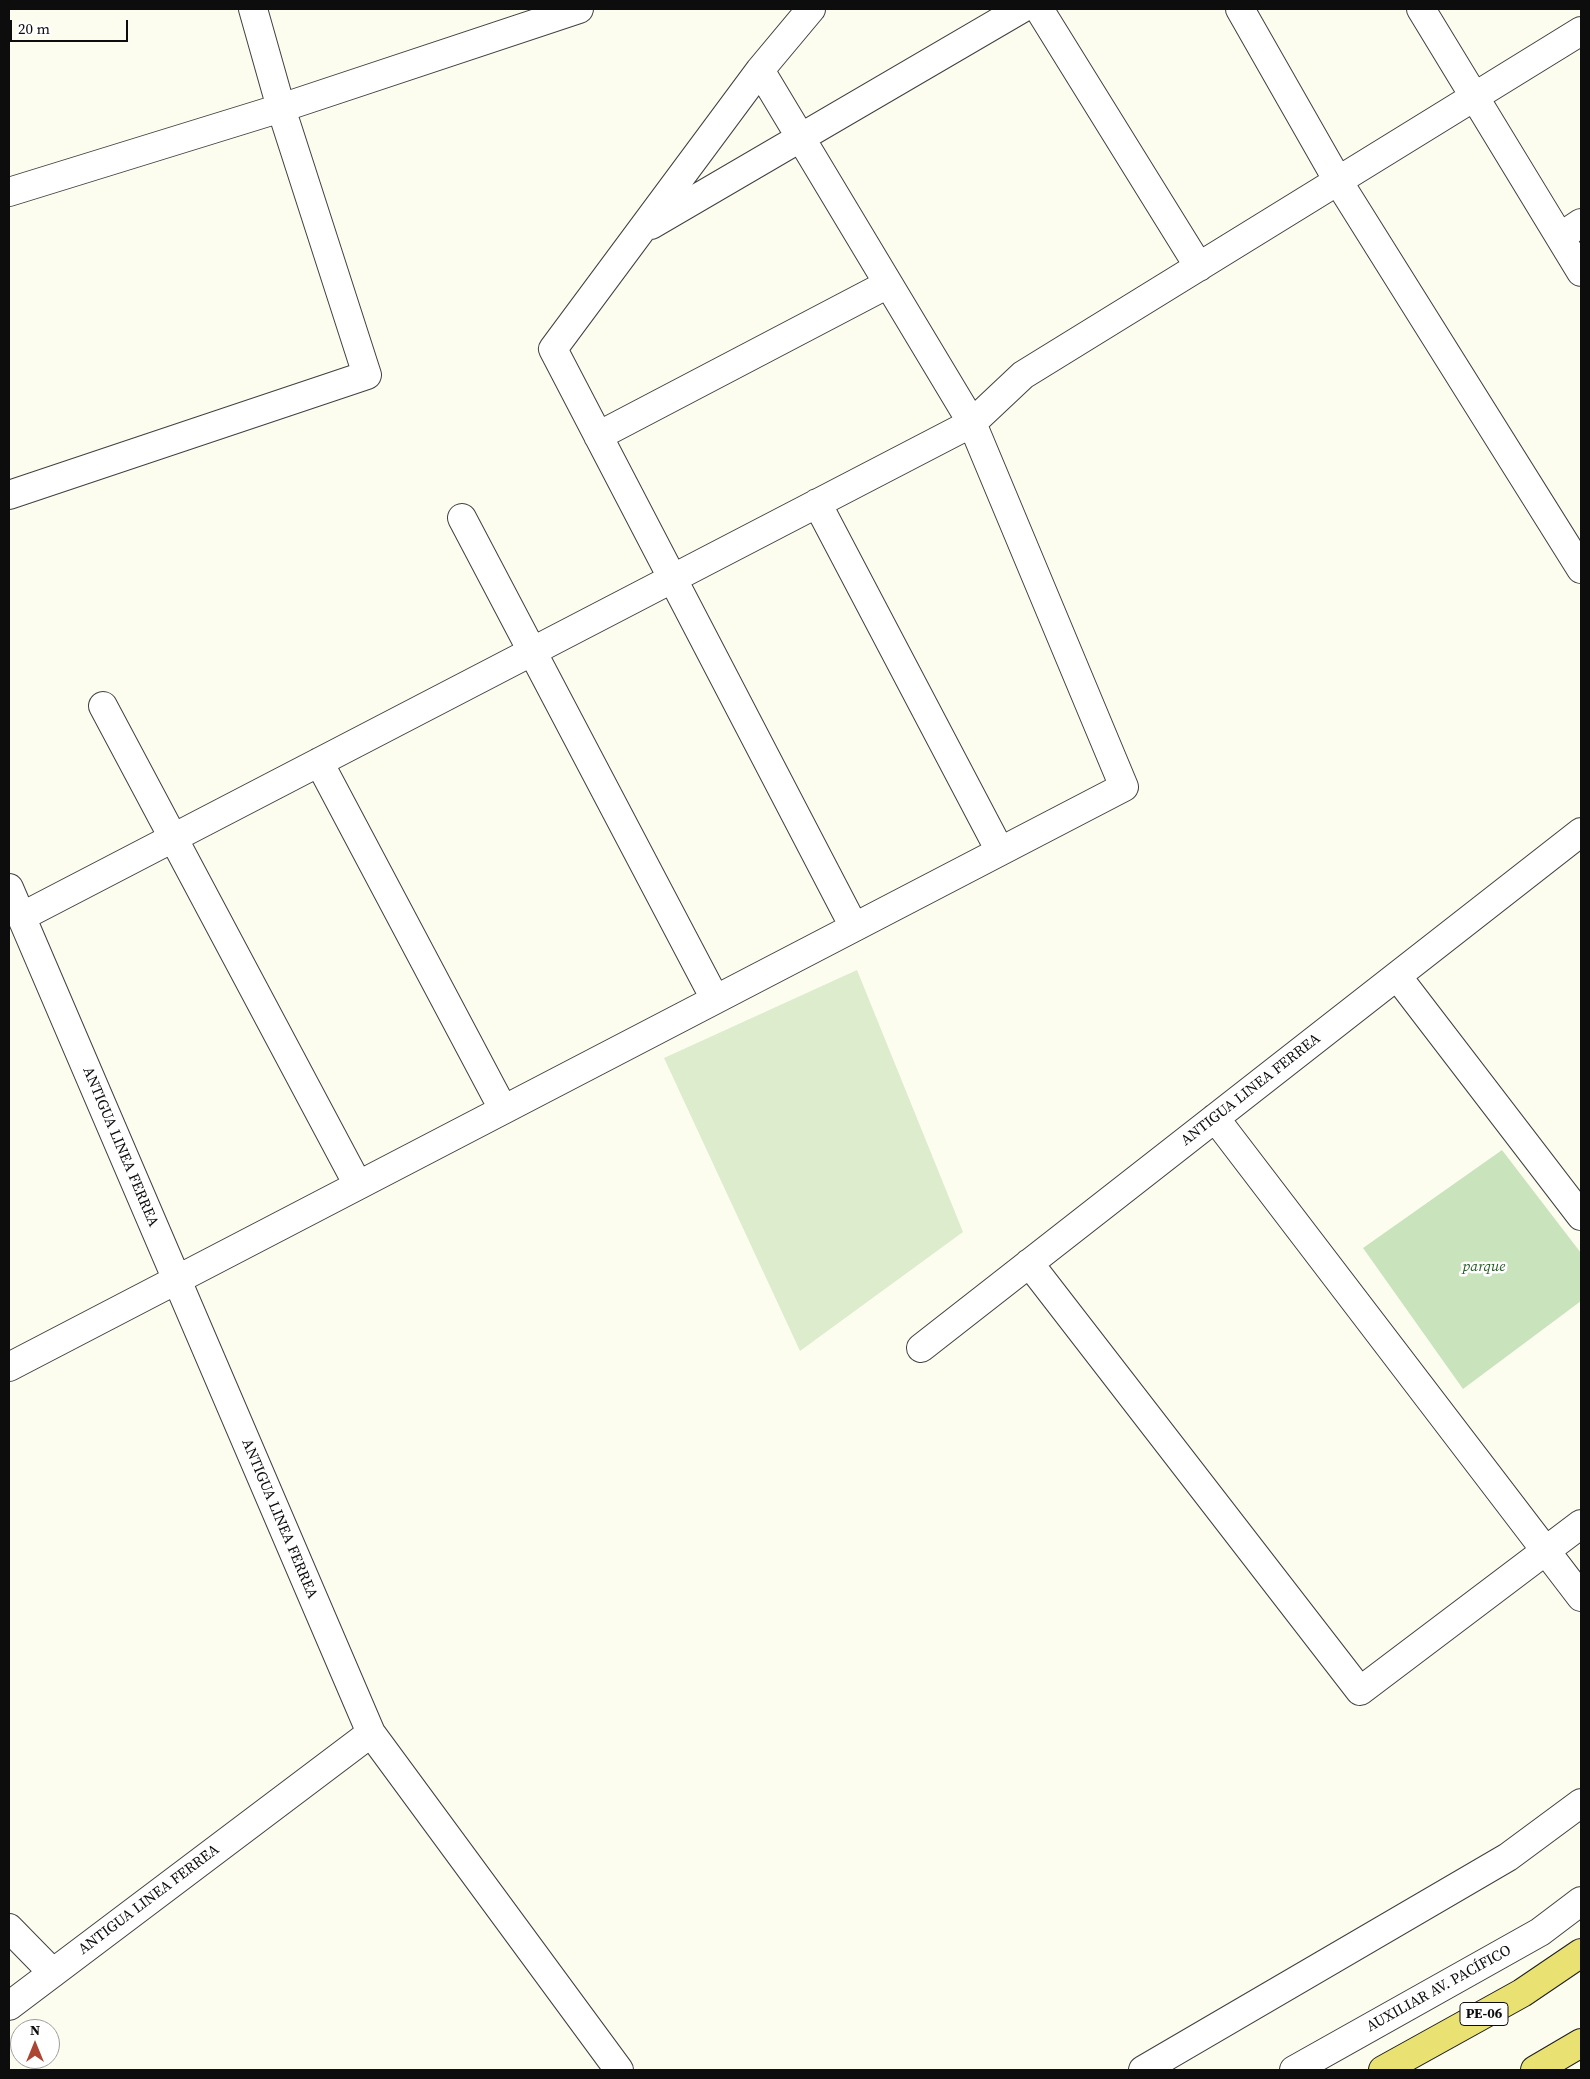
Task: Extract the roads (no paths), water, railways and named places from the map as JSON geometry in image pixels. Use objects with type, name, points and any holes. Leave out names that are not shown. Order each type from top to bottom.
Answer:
[{"type":"main road","name":"PE-06","points":[[1383,2070],[1522,1993],[1581,1953]]},
{"type":"main road","points":[[1535,2070],[1581,2043]]},
{"type":"street","points":[[9,495],[367,375],[281,108],[254,9]]},
{"type":"street","points":[[9,192],[281,108],[579,9]]},
{"type":"street","points":[[811,9],[760,70],[553,349],[854,927]]},
{"type":"street","points":[[641,231],[1021,9]]},
{"type":"street","points":[[1039,9],[1199,268]]},
{"type":"street","points":[[1240,9],[1338,181],[1581,569]]},
{"type":"street","points":[[1421,9],[1475,97],[1571,230],[1581,272]]},
{"type":"street","points":[[21,917],[972,423],[1023,376],[1581,31]]},
{"type":"street","points":[[9,1367],[1124,787],[972,423],[760,70]]},
{"type":"street","points":[[598,436],[888,284]]},
{"type":"street","points":[[817,504],[1000,851]]},
{"type":"street","points":[[462,518],[715,1000]]},
{"type":"street","points":[[103,706],[358,1185]]},
{"type":"street","points":[[319,762],[503,1109]]},
{"type":"street","name":"ANTIGUA LINEA FERREA","points":[[921,1348],[1581,832]]},
{"type":"street","name":"ANTIGUA LINEA FERREA","points":[[9,888],[371,1734],[9,2006]]},
{"type":"street","points":[[1397,976],[1581,1216]]},
{"type":"street","points":[[1215,1118],[1581,1597]]},
{"type":"street","points":[[1029,1263],[1360,1691],[1581,1524]]},
{"type":"street","points":[[371,1734],[619,2070]]},
{"type":"street","points":[[1143,2070],[1508,1857],[1581,1803]]},
{"type":"street","name":"AUXILIAR AV. PACÍFICO","points":[[1294,2070],[1540,1932],[1581,1901]]},
{"type":"street","points":[[9,1928],[53,1973]]},
{"type":"park label","name":"parque","points":[[1484,1267]]}]
